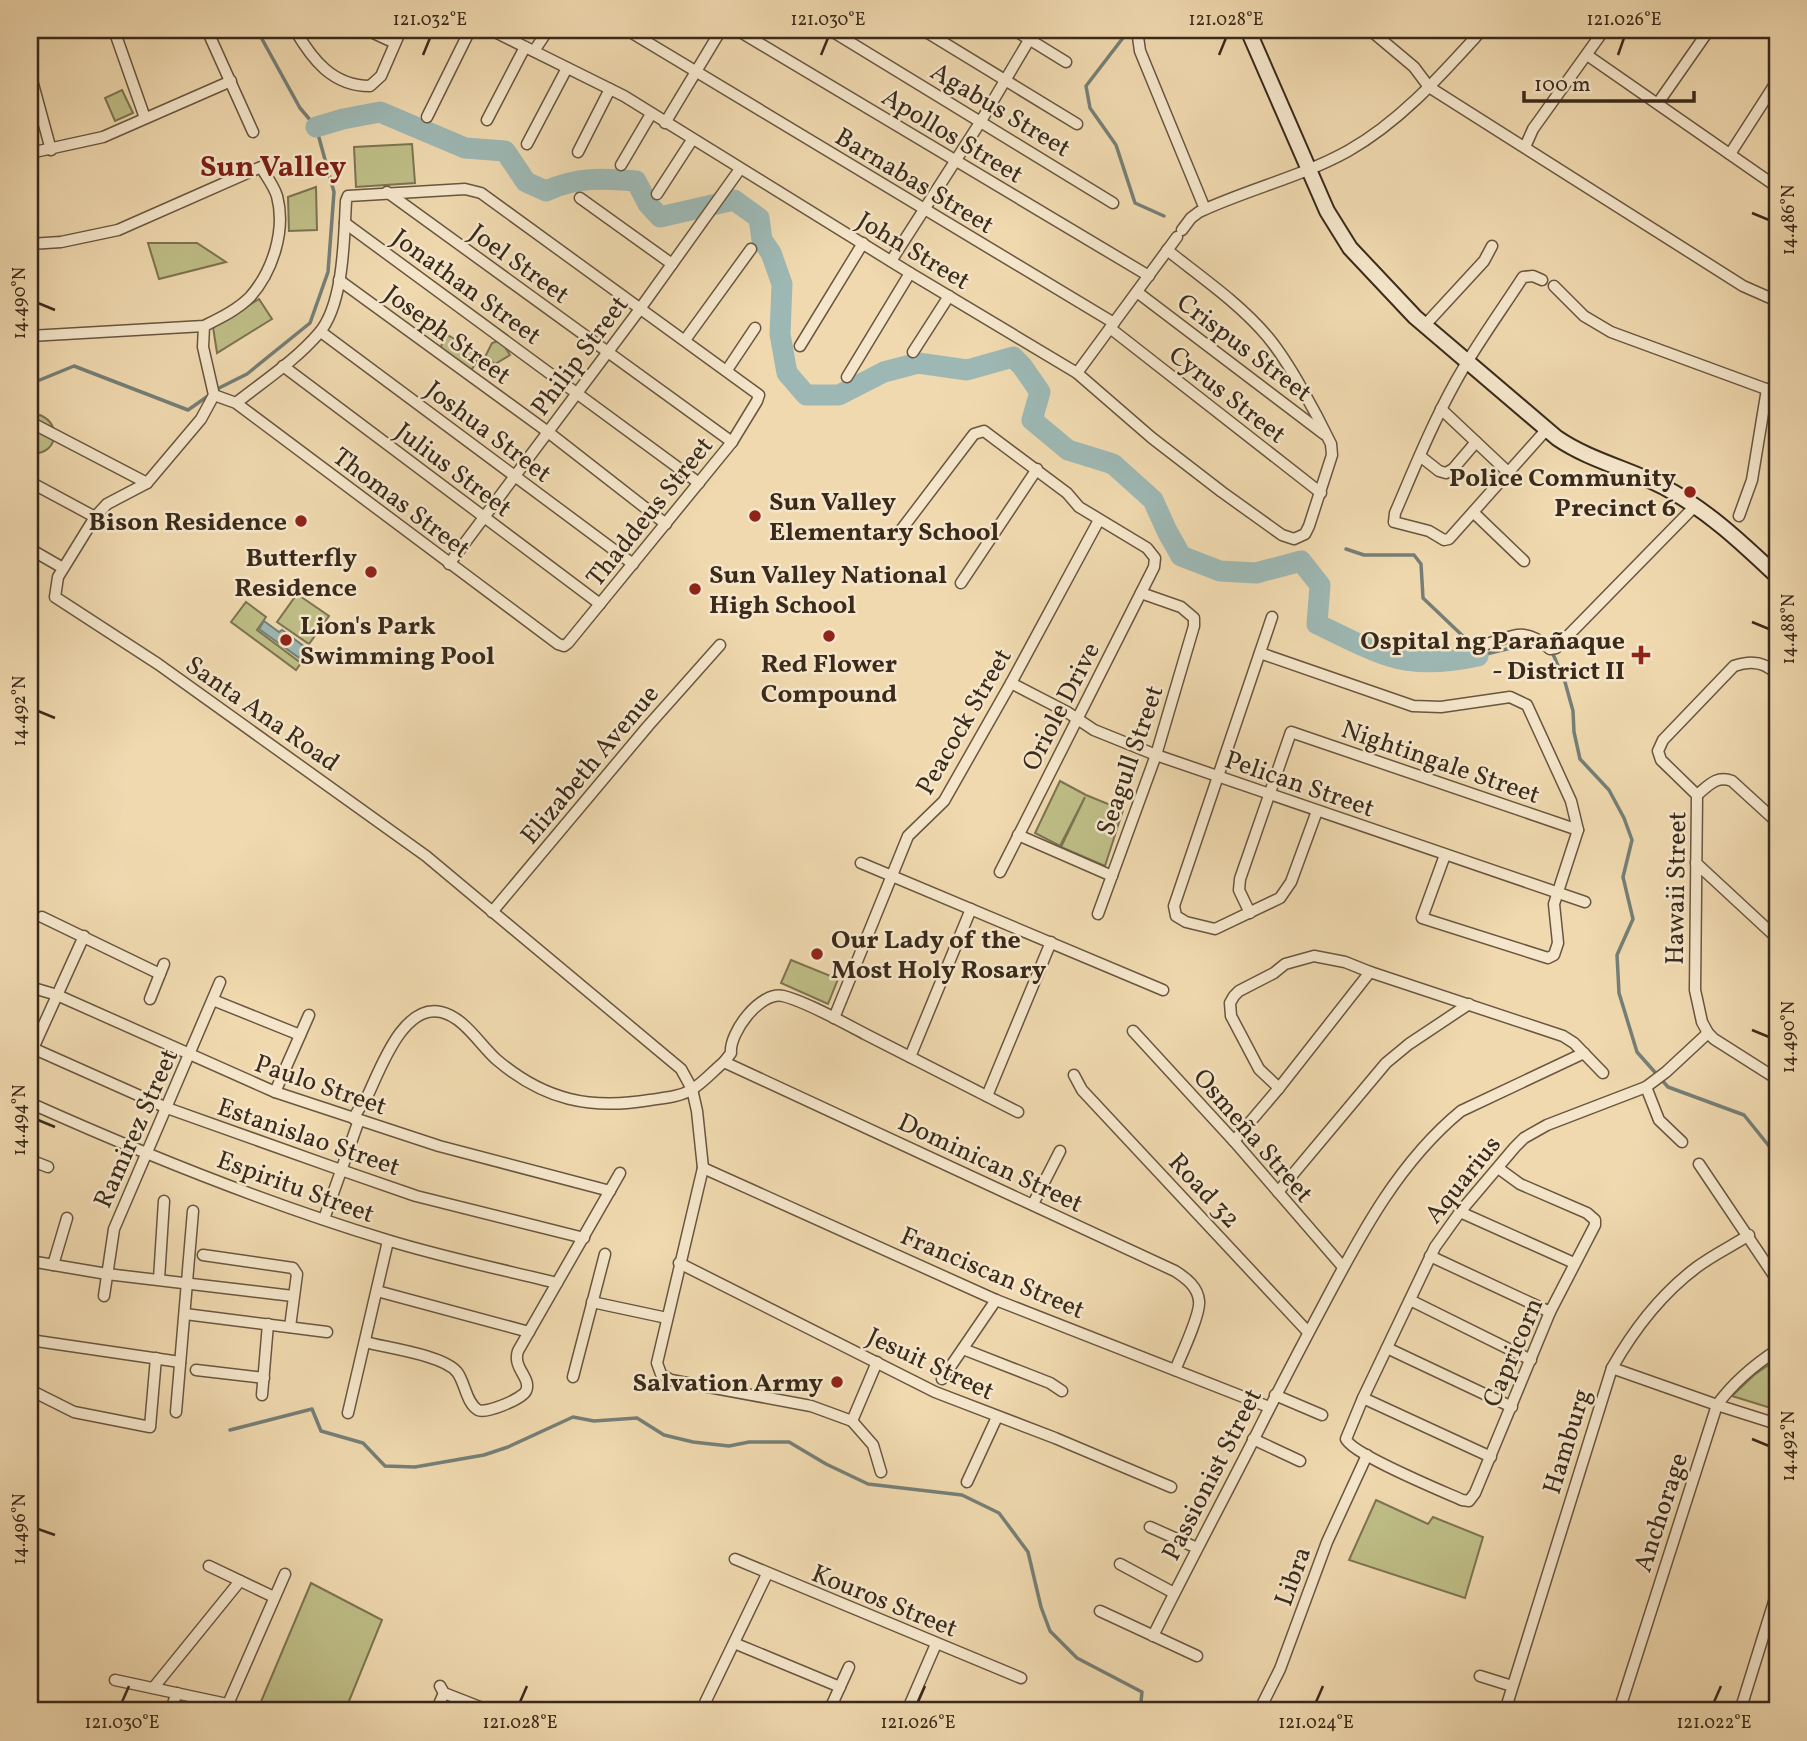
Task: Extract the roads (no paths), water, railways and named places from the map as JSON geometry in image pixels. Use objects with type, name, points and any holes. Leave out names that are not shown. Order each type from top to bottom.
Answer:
[{"type":"main road","points":[[1248,30],[1327,211],[1350,248],[1425,325],[1563,442],[1660,485],[1695,506],[1735,536],[1777,576]]},
{"type":"street","points":[[114,30],[145,118]]},
{"type":"street","points":[[207,30],[253,132]]},
{"type":"street","points":[[295,30],[316,63],[348,82],[363,86],[370,86],[380,76],[401,30]]},
{"type":"street","points":[[367,30],[395,43]]},
{"type":"street","points":[[427,117],[470,30]]},
{"type":"street","name":"John Street","points":[[491,30],[610,89],[1077,373],[1152,438],[1282,535],[1294,539],[1305,534],[1321,493]]},
{"type":"street","points":[[487,120],[529,49],[548,30]]},
{"type":"street","name":"Barnabas Street","points":[[627,30],[1112,325]]},
{"type":"street","points":[[666,123],[721,30]]},
{"type":"street","name":"Apollos Street","points":[[737,30],[1149,276]]},
{"type":"street","name":"Agabus Street","points":[[830,30],[1114,203]]},
{"type":"street","points":[[923,30],[1077,124]]},
{"type":"street","points":[[1014,30],[1032,34],[1066,62]]},
{"type":"street","points":[[1137,30],[1140,51],[1205,209]]},
{"type":"street","points":[[1370,30],[1414,66],[1429,87],[1743,286],[1777,300]]},
{"type":"street","points":[[1077,373],[1191,218],[1205,209],[1310,169],[1367,139],[1429,87],[1482,30]]},
{"type":"street","points":[[1525,147],[1533,129],[1604,30]]},
{"type":"street","points":[[1658,103],[1709,30]]},
{"type":"street","points":[[891,261],[981,121],[1032,34]]},
{"type":"street","points":[[1587,55],[1777,187]]},
{"type":"street","points":[[527,144],[567,68]]},
{"type":"street","points":[[30,73],[51,150]]},
{"type":"street","points":[[30,153],[103,138],[231,81]]},
{"type":"street","points":[[1730,154],[1777,81]]},
{"type":"street","points":[[578,152],[610,89]]},
{"type":"street","points":[[621,165],[651,114]]},
{"type":"street","points":[[657,194],[692,140]]},
{"type":"street","points":[[30,244],[61,242],[118,230],[261,167],[276,194],[280,221],[275,254],[264,278],[250,297],[227,314],[204,326],[30,335]]},
{"type":"street","name":"Philip Street","points":[[449,564],[608,352],[740,169]]},
{"type":"street","points":[[236,403],[321,332],[332,309],[339,280],[346,201],[351,194],[465,189],[481,193],[727,370],[755,328]]},
{"type":"street","name":"Joel Street","points":[[387,192],[732,442]]},
{"type":"street","points":[[580,198],[672,264]]},
{"type":"street","name":"Jonathan Street","points":[[345,223],[699,483]]},
{"type":"street","points":[[800,346],[863,243]]},
{"type":"street","points":[[1425,325],[1483,261],[1492,246]]},
{"type":"street","points":[[685,340],[751,248]]},
{"type":"street","points":[[1167,250],[1254,321],[1279,351],[1327,436],[1332,455],[1321,493]]},
{"type":"street","points":[[847,377],[910,273]]},
{"type":"street","points":[[1542,280],[1533,276],[1523,277],[1467,361],[1441,409],[1395,513],[1394,522],[1429,531],[1446,540],[1474,513],[1547,429]]},
{"type":"street","name":"Joseph Street","points":[[339,280],[548,432],[666,524]]},
{"type":"street","points":[[1554,286],[1584,316],[1611,332],[1772,391],[1752,480],[1739,516]]},
{"type":"street","name":"Crispus Street","points":[[1137,292],[1327,436]]},
{"type":"street","points":[[913,352],[949,296]]},
{"type":"street","name":"Cyrus Street","points":[[1112,325],[1321,493]]},
{"type":"street","points":[[204,326],[203,347],[214,395]]},
{"type":"street","name":"Joshua Street","points":[[321,332],[633,564]]},
{"type":"street","name":"Julius Street","points":[[283,366],[600,604]]},
{"type":"street","name":"Thaddeus Street","points":[[564,646],[732,442],[757,401],[759,396],[727,370]]},
{"type":"street","name":"Thomas Street","points":[[214,395],[236,403],[449,564],[564,646]]},
{"type":"street","name":"Santa Ana Road","points":[[214,395],[201,419],[147,483],[107,504],[96,517],[58,577],[55,597],[158,664],[426,856],[674,1062],[687,1077],[692,1089]]},
{"type":"street","points":[[1441,409],[1509,473]]},
{"type":"street","points":[[30,422],[147,483]]},
{"type":"street","points":[[898,534],[974,434],[984,431],[1099,520]]},
{"type":"street","points":[[1420,456],[1439,471],[1446,473],[1453,469],[1476,442]]},
{"type":"street","points":[[961,583],[1037,470]]},
{"type":"street","points":[[30,482],[96,517]]},
{"type":"street","points":[[1483,645],[1517,635],[1530,635],[1538,637],[1550,649],[1556,648],[1695,506]]},
{"type":"street","points":[[1474,513],[1524,561]]},
{"type":"street","name":"Oriole Drive","points":[[1000,872],[1154,566],[1155,558],[1147,548],[1099,520]]},
{"type":"street","name":"Peacock Street","points":[[834,1018],[908,836],[944,801],[1099,520]]},
{"type":"street","points":[[30,549],[63,568]]},
{"type":"street","name":"Seagull Street","points":[[1098,914],[1156,755],[1192,636],[1194,618],[1181,607],[1141,593]]},
{"type":"street","points":[[1272,617],[1216,777],[1174,911],[1181,920],[1215,929],[1280,898],[1288,889],[1317,811]]},
{"type":"street","name":"Elizabeth Avenue","points":[[492,912],[720,645]]},
{"type":"street","points":[[1260,653],[1413,706],[1441,707],[1510,697],[1527,705],[1571,801],[1578,831],[1557,892],[1554,916],[1558,943],[1552,958],[1427,921],[1422,915],[1445,855]]},
{"type":"street","name":"Hawaii Street","points":[[1708,1033],[1697,1009],[1695,990],[1697,795],[1661,760],[1658,751],[1663,740],[1734,666],[1745,662],[1763,664],[1777,675]]},
{"type":"street","name":"Pelican Street","points":[[1011,683],[1067,712],[1094,730],[1156,755],[1585,902]]},
{"type":"street","name":"Nightingale Street","points":[[1269,794],[1291,732],[1578,831]]},
{"type":"street","points":[[1697,795],[1718,778],[1725,778],[1732,781],[1777,822]]},
{"type":"street","points":[[1250,913],[1239,890],[1240,879],[1269,794]]},
{"type":"street","points":[[1018,835],[1112,876]]},
{"type":"street","points":[[861,863],[1163,990]]},
{"type":"street","points":[[1696,863],[1777,938]]},
{"type":"street","points":[[910,1057],[971,909]]},
{"type":"street","points":[[42,917],[162,969],[150,999]]},
{"type":"street","points":[[31,1050],[84,936]]},
{"type":"street","points":[[987,1096],[1051,942]]},
{"type":"street","points":[[1279,1088],[1259,1069],[1231,1016],[1230,1003],[1239,991],[1274,973],[1285,964],[1314,956],[1328,958],[1563,1036],[1603,1073]]},
{"type":"street","points":[[1234,1141],[1370,972]]},
{"type":"street","name":"Ramirez Street","points":[[104,1296],[114,1228],[220,982]]},
{"type":"street","name":"Paulo Street","points":[[30,987],[57,995],[275,1093],[439,1146],[610,1191]]},
{"type":"street","points":[[324,1219],[359,1121],[358,1107],[365,1101],[402,1031],[415,1016],[429,1010],[444,1012],[455,1018],[494,1057],[531,1085],[583,1103],[612,1105],[675,1096],[692,1089],[727,1056],[747,1017],[768,996],[784,996],[834,1018],[1018,1112]]},
{"type":"street","points":[[213,1000],[300,1035]]},
{"type":"street","points":[[1278,1192],[1386,1063],[1409,1044],[1469,1004]]},
{"type":"street","points":[[275,1093],[309,1015]]},
{"type":"street","name":"Osmeña Street","points":[[1133,1031],[1234,1141],[1343,1267]]},
{"type":"street","points":[[1708,1033],[1777,1079]]},
{"type":"street","name":"Aquarius","points":[[1367,1455],[1347,1442],[1347,1435],[1430,1256],[1460,1212],[1515,1147],[1534,1131],[1649,1085],[1708,1033]]},
{"type":"street","name":"Estanislao Street","points":[[31,1050],[167,1108],[416,1196],[583,1238]]},
{"type":"street","name":"Passionist Street","points":[[1153,1636],[1308,1332],[1373,1214],[1413,1160],[1448,1122],[1476,1102],[1584,1053]]},
{"type":"street","name":"Dominican Street","points":[[727,1056],[1175,1271],[1197,1292],[1199,1308],[1175,1370]]},
{"type":"street","name":"Road 32","points":[[1074,1075],[1082,1090],[1308,1332]]},
{"type":"street","points":[[1649,1085],[1659,1120],[1682,1142]]},
{"type":"street","points":[[692,1089],[701,1136],[703,1168],[657,1363],[661,1374],[686,1385],[811,1406],[852,1421],[873,1445],[881,1472]]},
{"type":"street","name":"Espiritu Street","points":[[30,1102],[145,1154],[388,1241],[557,1283]]},
{"type":"street","points":[[1032,1204],[1060,1151]]},
{"type":"street","points":[[30,1160],[48,1167]]},
{"type":"street","points":[[1699,1164],[1777,1280]]},
{"type":"street","name":"Franciscan Street","points":[[703,1168],[996,1300],[1269,1407]]},
{"type":"street","name":"Capricorn","points":[[1367,1455],[1462,1500],[1469,1501],[1475,1493],[1550,1312],[1593,1230],[1595,1220],[1587,1213],[1520,1184],[1498,1168]]},
{"type":"street","points":[[365,1342],[452,1367],[460,1377],[472,1405],[479,1410],[488,1411],[521,1396],[526,1390],[527,1382],[516,1360],[520,1345],[620,1173]]},
{"type":"street","points":[[159,1279],[164,1201]]},
{"type":"street","points":[[176,1412],[193,1211]]},
{"type":"street","points":[[1460,1212],[1574,1263]]},
{"type":"street","points":[[53,1265],[67,1218]]},
{"type":"street","name":"Hamburg","points":[[1505,1711],[1612,1368],[1643,1319],[1671,1290],[1697,1266],[1749,1235]]},
{"type":"street","points":[[348,1413],[388,1241]]},
{"type":"street","points":[[573,1377],[606,1254]]},
{"type":"street","points":[[203,1255],[293,1268],[297,1274],[290,1327]]},
{"type":"street","points":[[1430,1256],[1550,1312]]},
{"type":"street","points":[[30,1261],[107,1274],[293,1296]]},
{"type":"street","name":"Jesuit Street","points":[[679,1263],[935,1392],[1055,1438],[1171,1488]]},
{"type":"street","points":[[377,1291],[529,1332]]},
{"type":"street","points":[[942,1379],[996,1300]]},
{"type":"street","points":[[1410,1300],[1531,1360]]},
{"type":"street","points":[[592,1302],[667,1318]]},
{"type":"street","points":[[185,1314],[327,1332]]},
{"type":"street","points":[[262,1395],[268,1324]]},
{"type":"street","points":[[30,1340],[180,1362]]},
{"type":"street","points":[[1387,1348],[1512,1407]]},
{"type":"street","points":[[962,1349],[1049,1383],[1062,1391]]},
{"type":"street","name":"Anchorage","points":[[1619,1711],[1717,1405],[1729,1389],[1777,1350]]},
{"type":"street","points":[[30,1390],[82,1415],[150,1427],[156,1358]]},
{"type":"street","points":[[852,1421],[877,1362]]},
{"type":"street","points":[[1612,1368],[1777,1424]]},
{"type":"street","points":[[196,1370],[264,1378]]},
{"type":"street","points":[[1276,1395],[1322,1415]]},
{"type":"street","points":[[1363,1398],[1491,1457]]},
{"type":"street","points":[[967,1482],[997,1417]]},
{"type":"street","points":[[1254,1439],[1300,1461]]},
{"type":"street","name":"Libra","points":[[1259,1711],[1280,1669],[1327,1542],[1367,1455]]},
{"type":"street","points":[[1150,1527],[1197,1548]]},
{"type":"street","name":"Kouros Street","points":[[735,1559],[1020,1678]]},
{"type":"street","points":[[1119,1563],[1174,1593]]},
{"type":"street","points":[[209,1566],[274,1597]]},
{"type":"street","points":[[116,1680],[154,1687],[226,1707],[285,1574]]},
{"type":"street","points":[[701,1711],[767,1574]]},
{"type":"street","points":[[154,1687],[240,1581]]},
{"type":"street","points":[[1740,1711],[1777,1592]]},
{"type":"street","points":[[1100,1611],[1197,1656]]},
{"type":"street","points":[[734,1643],[840,1687]]},
{"type":"street","points":[[907,1711],[936,1644]]},
{"type":"street","points":[[829,1711],[849,1667]]},
{"type":"street","points":[[1480,1676],[1512,1686]]},
{"type":"street","points":[[436,1711],[442,1689],[490,1711]]},
{"type":"street","points":[[170,1711],[177,1693]]},
{"type":"water","points":[[264,621],[279,632],[282,630],[309,650],[302,660],[259,629]]},
{"type":"waterway","points":[[217,389],[247,374],[310,323],[328,272],[334,192],[316,127],[300,108],[257,30]]},
{"type":"waterway","points":[[1129,30],[1086,86],[1090,108],[1116,145],[1135,203],[1164,216]]},
{"type":"waterway","points":[[316,127],[380,112],[465,148],[505,151],[526,182],[546,191],[568,183],[590,180],[636,181],[648,204],[660,217],[734,200],[759,218],[762,240],[771,253],[782,284],[780,334],[787,373],[806,395],[839,395],[884,372],[918,363],[967,370],[1013,357],[1040,392],[1032,420],[1068,450],[1113,464],[1153,500],[1181,556],[1220,571],[1256,573],[1301,561],[1320,585],[1317,624],[1371,650],[1399,659],[1433,662],[1478,656]]},
{"type":"waterway","points":[[30,384],[74,366],[188,410],[208,396]]},
{"type":"waterway","points":[[1346,549],[1364,555],[1414,555],[1421,564],[1423,598],[1467,640],[1478,656],[1532,643],[1553,654],[1573,711],[1580,759],[1609,790],[1632,840],[1623,877],[1633,919],[1617,955],[1619,993],[1637,1052],[1668,1087],[1744,1115],[1777,1156]]},
{"type":"waterway","points":[[230,1430],[312,1409],[321,1431],[363,1443],[385,1466],[415,1467],[484,1455],[573,1417],[594,1421],[637,1418],[664,1435],[693,1442],[729,1446],[749,1442],[789,1442],[868,1484],[962,1495],[999,1513],[1028,1552],[1041,1607],[1050,1631],[1077,1658],[1142,1692],[1140,1711]]},
{"type":"place","name":"Police Community Precinct 6","points":[[1690,492]]},
{"type":"place","name":"Sun Valley Elementary School","points":[[755,516]]},
{"type":"place","name":"Bison Residence","points":[[301,521]]},
{"type":"place","name":"Butterfly Residence","points":[[371,572]]},
{"type":"place","name":"Sun Valley National High School","points":[[695,589]]},
{"type":"place","name":"Red Flower Compound","points":[[829,636]]},
{"type":"place","name":"Lion's Park Swimming Pool","points":[[286,640]]},
{"type":"place","name":"Ospital ng Parañaque - District II","points":[[1641,655]]},
{"type":"place","name":"Our Lady of the Most Holy Rosary","points":[[817,954]]},
{"type":"place","name":"Salvation Army","points":[[837,1382]]},
{"type":"district","name":"Sun Valley","points":[[273,166]]}]
